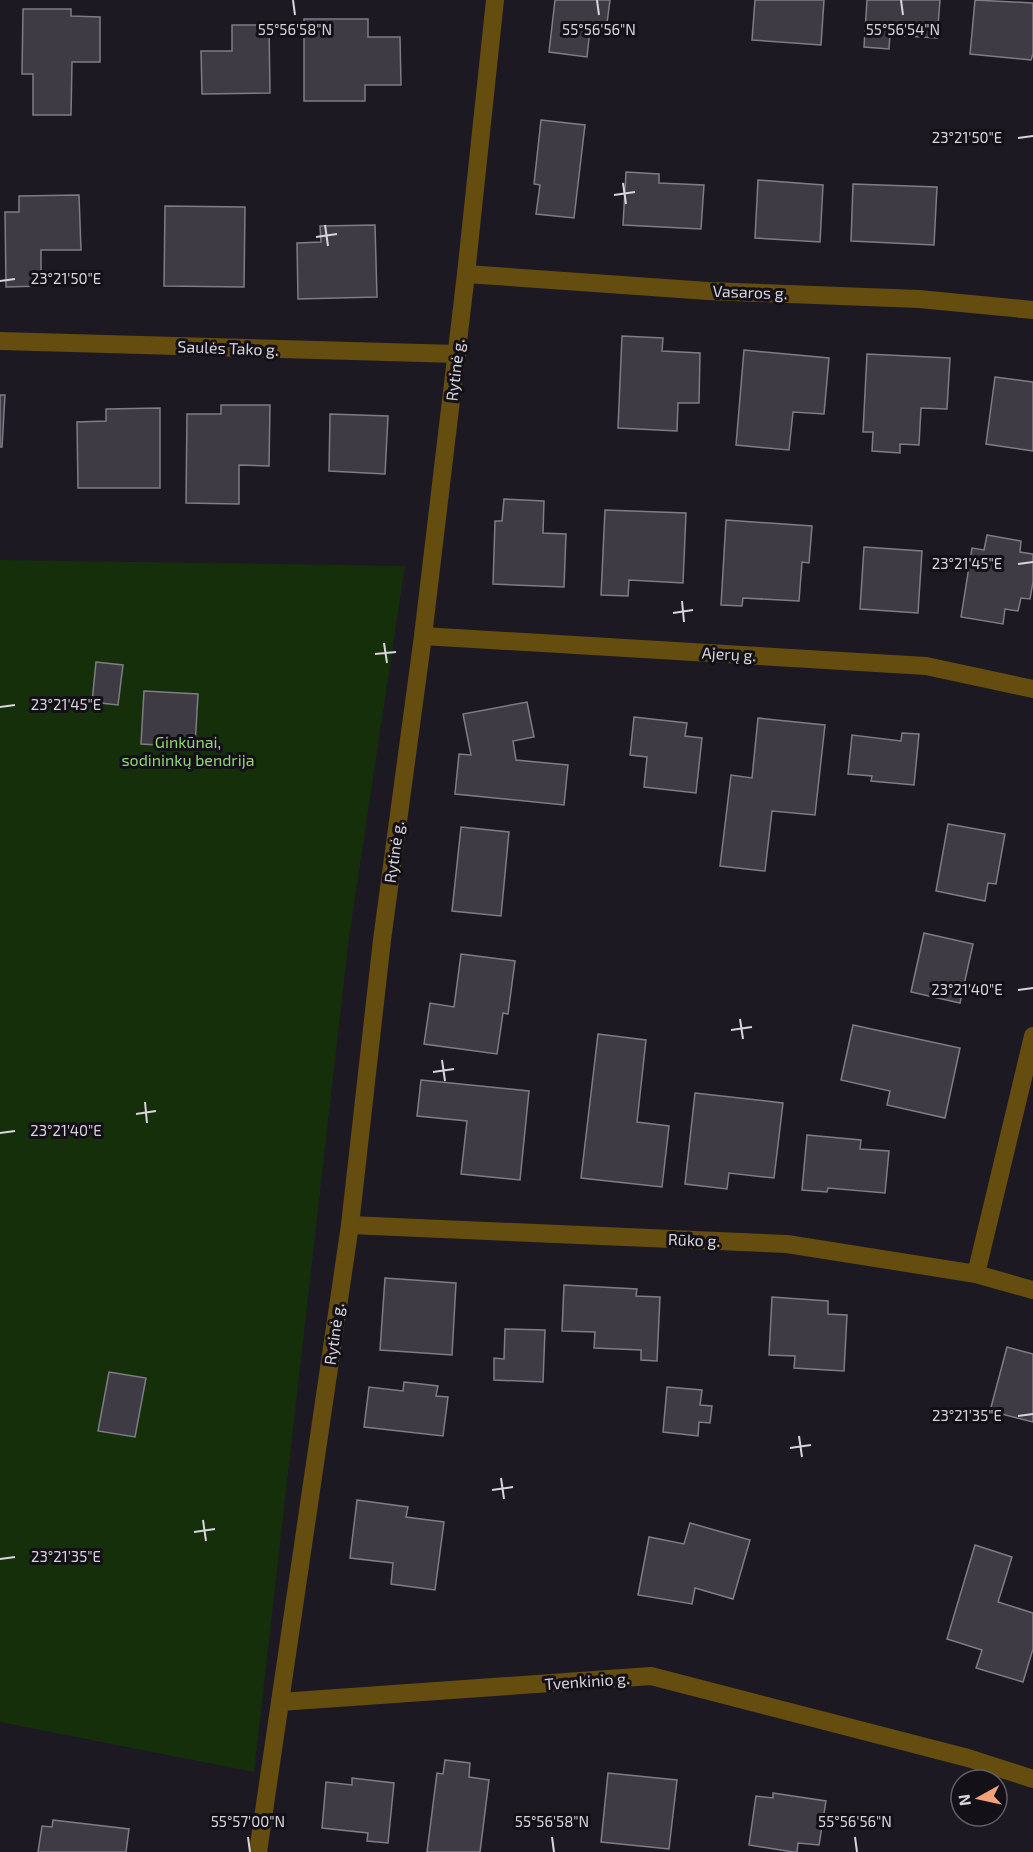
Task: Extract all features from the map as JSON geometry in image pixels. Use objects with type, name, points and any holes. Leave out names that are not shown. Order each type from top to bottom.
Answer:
[{"type":"street","name":"Rytinė g.","points":[[280,1702],[350,1225],[382,940],[423,636],[457,354],[495,0]]},
{"type":"street","name":"Vasaros g.","points":[[466,274],[708,291],[920,299],[1033,310]]},
{"type":"street","name":"Saulės Tako g.","points":[[0,341],[457,354]]},
{"type":"street","name":"Ajerų g.","points":[[423,636],[926,666],[1033,690]]},
{"type":"street","points":[[976,1274],[1033,1036]]},
{"type":"street","name":"Rūko g.","points":[[350,1225],[787,1244],[976,1274],[1033,1290]]},
{"type":"street","name":"Tvenkinio g.","points":[[280,1702],[651,1676],[968,1758],[1033,1779]]},
{"type":"street","points":[[258,1852],[280,1702]]},
{"type":"green space","name":"Ginkūnai, sodininkų bendrija","points":[[0,560],[405,566],[349,937],[254,1772],[0,1722]]},
{"type":"building","points":[[555,0],[610,0],[606,31],[590,29],[587,57],[549,52]]},
{"type":"building","points":[[755,0],[824,0],[821,45],[752,40]]},
{"type":"building","points":[[867,0],[940,0],[937,38],[890,35],[889,49],[864,47]]},
{"type":"building","points":[[975,0],[1033,3],[1031,60],[970,54]]},
{"type":"building","points":[[23,9],[71,9],[71,16],[100,17],[100,62],[72,62],[71,115],[33,115],[33,74],[22,74]]},
{"type":"building","points":[[304,19],[368,19],[368,37],[400,37],[401,85],[365,85],[365,101],[304,101]]},
{"type":"building","points":[[232,25],[269,25],[270,93],[202,94],[201,51],[232,51]]},
{"type":"building","points":[[541,120],[585,125],[574,218],[536,214],[540,185],[534,184]]},
{"type":"building","points":[[626,172],[659,174],[659,183],[704,185],[701,229],[623,225]]},
{"type":"building","points":[[758,180],[823,185],[820,242],[755,238]]},
{"type":"building","points":[[853,184],[937,187],[934,245],[851,241]]},
{"type":"building","points":[[79,195],[81,250],[41,250],[41,286],[6,287],[5,212],[19,212],[19,196]]},
{"type":"building","points":[[165,206],[245,207],[244,287],[164,286]]},
{"type":"building","points":[[375,225],[377,297],[298,299],[297,243],[321,242],[320,226]]},
{"type":"building","points":[[622,336],[663,338],[662,351],[700,353],[699,403],[678,403],[677,431],[618,428]]},
{"type":"building","points":[[744,350],[829,358],[824,414],[793,412],[789,450],[736,445]]},
{"type":"building","points":[[867,354],[950,358],[947,409],[921,408],[919,445],[900,444],[900,453],[872,451],[873,432],[863,432]]},
{"type":"building","points":[[995,377],[1033,382],[1033,451],[986,444]]},
{"type":"building","points":[[0,395],[5,395],[2,447],[0,447]]},
{"type":"building","points":[[221,405],[270,405],[269,466],[239,465],[239,504],[186,503],[187,414],[221,414]]},
{"type":"building","points":[[160,408],[160,488],[78,488],[77,422],[106,421],[106,409]]},
{"type":"building","points":[[330,414],[388,416],[385,474],[329,471]]},
{"type":"building","points":[[504,499],[544,501],[543,533],[566,534],[564,587],[493,584],[495,521],[502,521]]},
{"type":"building","points":[[605,510],[686,513],[683,583],[629,580],[628,596],[601,595]]},
{"type":"building","points":[[726,520],[812,526],[809,563],[802,562],[799,601],[743,598],[742,606],[721,605]]},
{"type":"building","points":[[987,535],[1021,541],[1020,552],[1033,554],[1033,582],[1030,599],[1021,598],[1018,611],[1005,609],[1003,624],[961,617],[972,548],[984,550]]},
{"type":"building","points":[[864,547],[922,551],[918,613],[860,609]]},
{"type":"building","points":[[96,662],[123,665],[118,705],[92,702]]},
{"type":"building","points":[[144,691],[198,694],[195,747],[141,744]]},
{"type":"building","points":[[527,702],[534,737],[513,741],[516,760],[568,765],[564,805],[455,794],[459,754],[471,755],[463,714]]},
{"type":"building","points":[[634,717],[687,723],[685,736],[702,738],[696,793],[644,787],[647,757],[630,755]]},
{"type":"building","points":[[758,718],[825,725],[815,815],[772,811],[765,871],[720,866],[731,775],[752,778]]},
{"type":"building","points":[[902,733],[919,734],[914,785],[871,781],[872,776],[848,774],[852,735],[901,741]]},
{"type":"building","points":[[948,824],[1005,834],[996,884],[988,883],[985,901],[936,891]]},
{"type":"building","points":[[461,827],[509,832],[501,916],[452,911]]},
{"type":"building","points":[[924,933],[973,944],[960,1003],[911,992]]},
{"type":"building","points":[[461,954],[515,961],[508,1014],[503,1013],[497,1054],[424,1044],[430,1003],[454,1007]]},
{"type":"building","points":[[853,1025],[960,1048],[945,1118],[887,1105],[890,1091],[841,1080]]},
{"type":"building","points":[[598,1034],[646,1040],[637,1122],[669,1126],[662,1187],[581,1178]]},
{"type":"building","points":[[421,1080],[529,1091],[520,1180],[461,1174],[467,1121],[417,1116]]},
{"type":"building","points":[[695,1093],[783,1103],[774,1178],[729,1173],[727,1189],[685,1184]]},
{"type":"building","points":[[807,1135],[861,1140],[860,1149],[889,1151],[885,1193],[828,1188],[827,1192],[802,1190]]},
{"type":"building","points":[[385,1278],[456,1283],[452,1355],[380,1350]]},
{"type":"building","points":[[564,1285],[637,1289],[636,1296],[660,1297],[657,1361],[641,1360],[641,1350],[594,1348],[595,1332],[562,1331]]},
{"type":"building","points":[[772,1297],[828,1301],[828,1314],[847,1315],[844,1371],[794,1368],[795,1356],[769,1355]]},
{"type":"building","points":[[505,1329],[545,1330],[543,1382],[494,1380],[494,1358],[504,1359]]},
{"type":"building","points":[[1007,1347],[1033,1354],[1033,1422],[990,1411]]},
{"type":"building","points":[[109,1372],[146,1378],[135,1437],[98,1431]]},
{"type":"building","points":[[404,1382],[438,1386],[436,1396],[448,1397],[443,1436],[364,1427],[369,1387],[403,1391]]},
{"type":"building","points":[[667,1387],[702,1390],[700,1405],[712,1406],[710,1423],[699,1422],[698,1436],[663,1432]]},
{"type":"building","points":[[357,1500],[408,1507],[406,1517],[444,1522],[435,1590],[391,1584],[393,1563],[350,1558]]},
{"type":"building","points":[[690,1523],[750,1540],[733,1599],[695,1588],[692,1604],[638,1595],[649,1537],[684,1544]]},
{"type":"building","points":[[975,1545],[1012,1557],[998,1602],[1033,1613],[1033,1649],[1023,1682],[976,1668],[982,1650],[947,1639]]},
{"type":"building","points":[[445,1760],[470,1763],[469,1777],[489,1780],[480,1852],[427,1852],[437,1773],[443,1774]]},
{"type":"building","points":[[608,1773],[677,1780],[669,1849],[601,1842]]},
{"type":"building","points":[[352,1778],[394,1783],[388,1843],[367,1841],[368,1833],[322,1828],[326,1782],[352,1785]]},
{"type":"building","points":[[773,1793],[826,1801],[819,1845],[798,1843],[797,1852],[793,1852],[749,1845],[756,1796],[773,1798]]},
{"type":"building","points":[[53,1820],[129,1829],[126,1852],[38,1852],[42,1826],[52,1827]]}]
